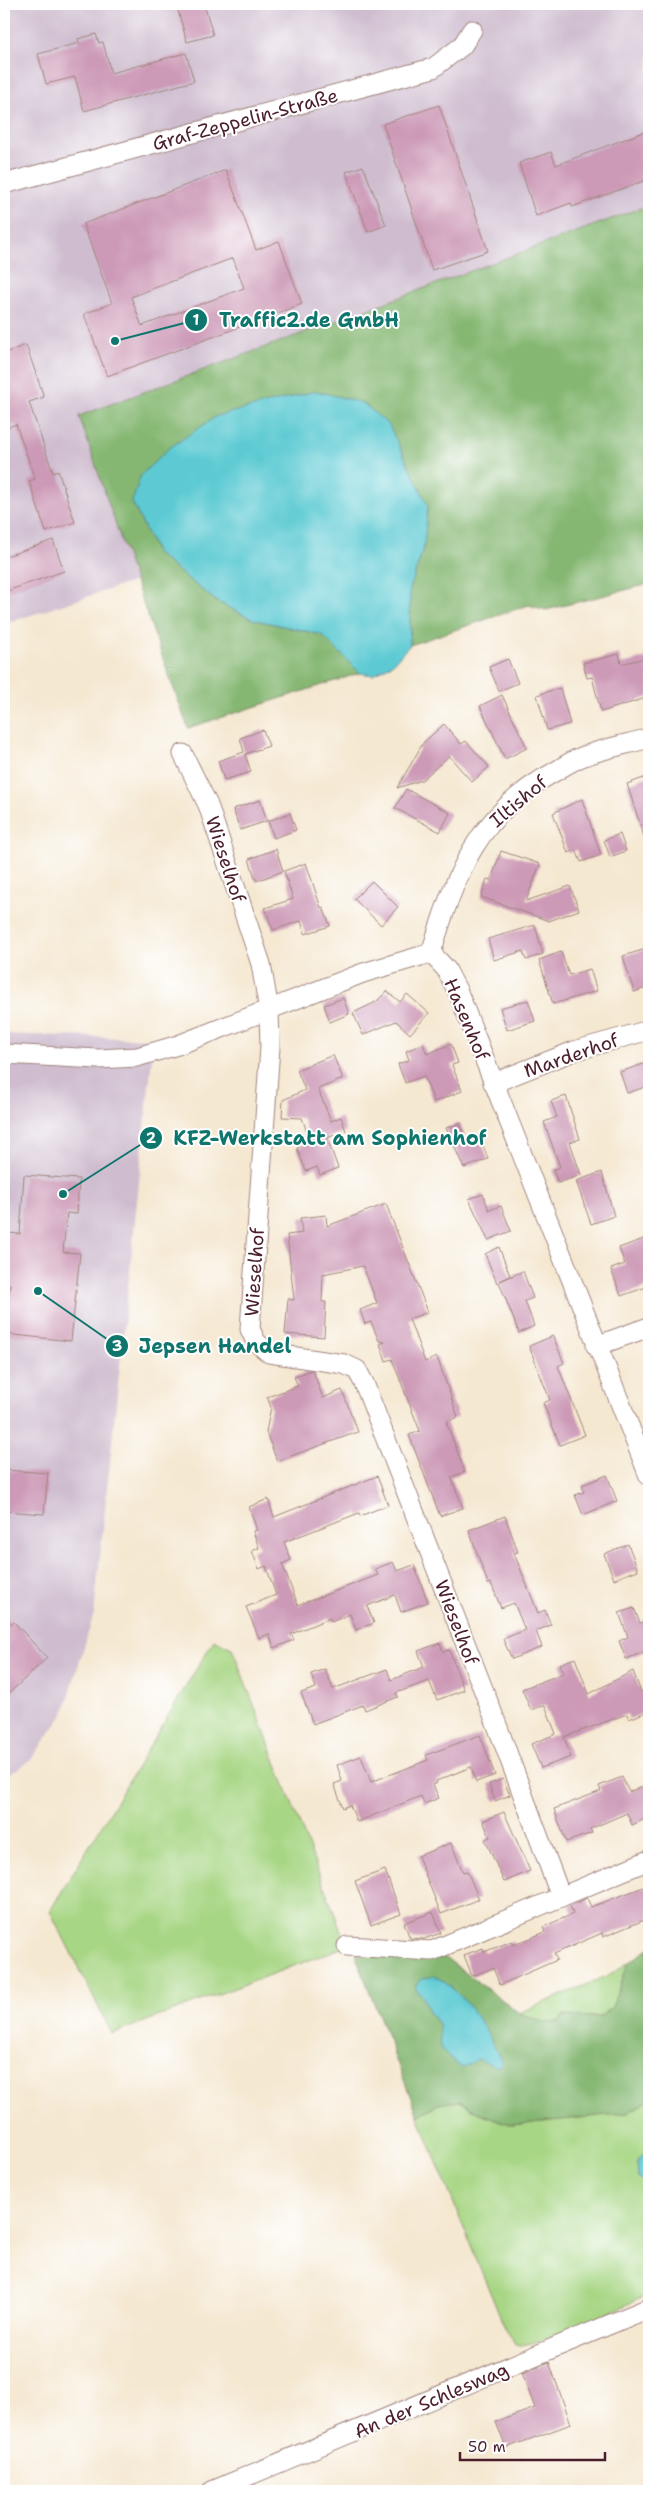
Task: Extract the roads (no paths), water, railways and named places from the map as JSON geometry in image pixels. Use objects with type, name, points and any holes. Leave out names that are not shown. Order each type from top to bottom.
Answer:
[{"type":"street","name":"Graf-Zeppelin-Straße","points":[[4,184],[433,68],[462,46],[472,30]]},
{"type":"street","name":"Iltishof","points":[[431,952],[440,922],[470,850],[491,820],[534,782],[585,755],[649,738]]},
{"type":"street","name":"Wieselhof","points":[[183,754],[208,805],[261,964],[269,1010],[270,1046],[250,1329],[256,1342],[269,1352],[344,1364],[357,1370],[364,1383],[494,1717],[561,1897]]},
{"type":"street","points":[[4,1054],[98,1059],[137,1057],[178,1045],[363,973],[431,952]]},
{"type":"street","name":"Hasenhof","points":[[431,952],[446,969],[458,992],[596,1346],[649,1476]]},
{"type":"street","name":"Marderhof","points":[[493,1083],[574,1051],[649,1030]]},
{"type":"street","points":[[596,1346],[649,1328]]},
{"type":"street","points":[[348,1946],[432,1952],[649,1860]]},
{"type":"street","name":"An der Schleswag","points":[[212,2491],[649,2308]]},
{"type":"water","points":[[316,391],[363,403],[389,425],[428,505],[424,546],[410,589],[410,645],[392,664],[373,675],[360,673],[322,635],[252,619],[216,601],[157,554],[132,502],[141,475],[169,448],[217,416]]},
{"type":"water","points":[[434,1976],[456,1992],[475,2014],[502,2063],[498,2067],[478,2059],[462,2068],[442,2051],[438,2024],[430,2013],[423,1997],[415,1987],[420,1980]]},
{"type":"water","points":[[649,2150],[649,2187],[638,2177],[637,2161]]},
{"type":"place","name":"Traffic2.de GmbH","points":[[115,341]]},
{"type":"place","name":"KFZ-Werkstatt am Sophienhof","points":[[63,1194]]},
{"type":"place","name":"Jepsen Handel","points":[[38,1291]]}]
